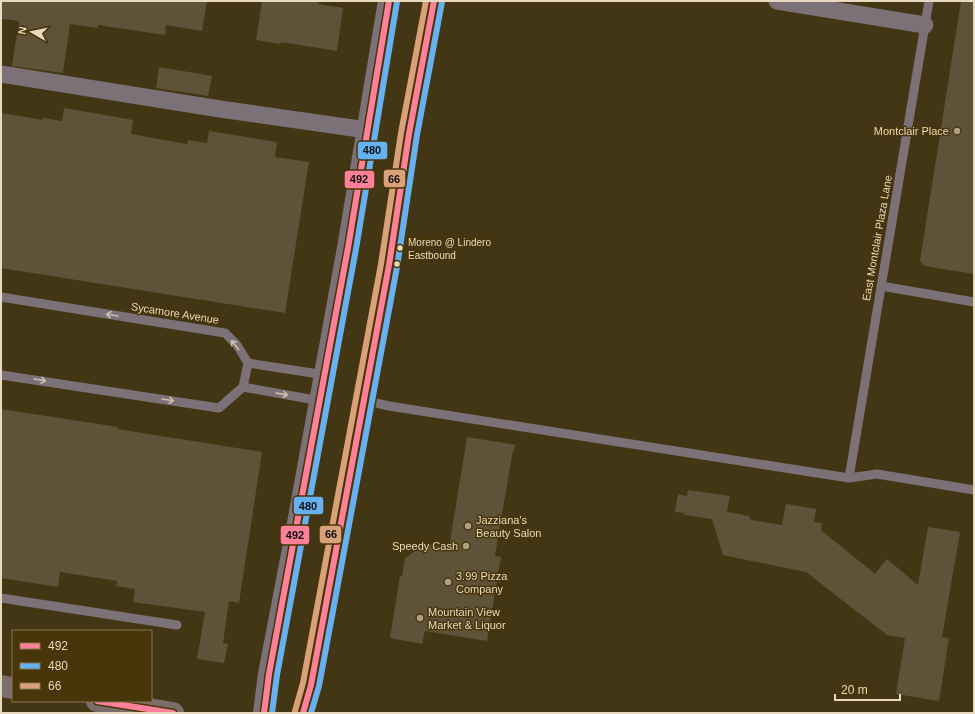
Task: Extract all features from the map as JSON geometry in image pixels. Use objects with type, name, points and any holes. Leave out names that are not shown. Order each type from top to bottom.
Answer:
[{"type":"main road","points":[[1,686],[12,688]]},
{"type":"main road","points":[[103,702],[173,713]]},
{"type":"street","points":[[264,713],[269,674],[321,401],[348,248],[389,1]]},
{"type":"street","points":[[303,713],[311,685],[389,265],[409,134],[434,1]]},
{"type":"street","points":[[777,1],[925,25]]},
{"type":"street","points":[[1,74],[220,109],[367,130]]},
{"type":"lane","name":"East Montclair Plaza Lane","points":[[849,478],[930,1]]},
{"type":"lane","points":[[881,286],[974,302]]},
{"type":"lane","name":"Sycamore Avenue","points":[[1,298],[225,333],[237,345],[248,363]]},
{"type":"lane","points":[[1,374],[219,408],[243,388],[248,363],[325,375]]},
{"type":"lane","points":[[243,388],[321,401]]},
{"type":"lane","points":[[363,400],[404,408],[849,478],[877,474],[974,490]]},
{"type":"lane","points":[[1,598],[177,624]]},
{"type":"building","points":[[1,1],[207,1],[202,31],[166,25],[165,35],[98,25],[98,28],[70,24],[63,73],[12,66],[19,21],[1,19]]},
{"type":"building","points":[[262,1],[319,1],[318,4],[343,8],[337,51],[281,42],[280,44],[256,40]]},
{"type":"building","name":"Montclair Place","points":[[961,1],[974,1],[974,274],[925,266],[920,261]]},
{"type":"building","points":[[159,67],[212,76],[208,96],[156,88]]},
{"type":"building","points":[[64,108],[133,120],[131,134],[187,144],[188,140],[207,143],[209,131],[277,142],[275,157],[309,162],[285,313],[1,268],[1,113],[43,120],[43,118],[62,121]]},
{"type":"building","points":[[1,409],[118,427],[117,429],[262,452],[239,603],[229,601],[223,643],[228,644],[224,663],[197,659],[205,612],[133,602],[135,589],[116,586],[117,581],[60,572],[58,587],[1,578]]},
{"type":"building","points":[[467,437],[516,445],[512,455],[495,556],[501,557],[487,641],[425,631],[422,644],[390,638],[400,576],[402,577],[405,558],[418,549],[419,543],[449,548]]},
{"type":"building","points":[[688,490],[730,496],[727,512],[749,516],[751,520],[782,525],[786,504],[816,509],[814,522],[822,523],[821,530],[875,574],[887,559],[918,585],[928,527],[960,532],[942,637],[949,638],[939,701],[896,694],[905,638],[887,635],[806,572],[723,555],[712,519],[684,515],[685,513],[675,512],[678,494],[687,496]]},
{"type":"transit line","name":"492","points":[[264,713],[269,674],[348,248],[389,1]]},
{"type":"transit line","name":"66","points":[[295,711],[303,683],[381,264],[401,133],[426,1]]},
{"type":"transit line","name":"492","points":[[303,713],[311,685],[389,265],[409,134],[434,1]]},
{"type":"transit line","name":"480","points":[[272,713],[277,675],[356,249],[397,2]]},
{"type":"transit line","name":"480","points":[[311,713],[319,686],[397,267],[417,135],[442,2]]},
{"type":"transit line","name":"492","points":[[103,702],[173,713]]},
{"type":"place","name":"Montclair Place","points":[[957,131]]},
{"type":"place","name":"Moreno @ Lindero Eastbound","points":[[400,248]]},
{"type":"place","name":"Jazziana's Beauty Salon","points":[[468,526]]},
{"type":"place","name":"Speedy Cash","points":[[466,546]]},
{"type":"place","name":"3.99 Pizza Company","points":[[448,582]]},
{"type":"place","name":"Mountain View Market & Liquor","points":[[420,618]]}]
